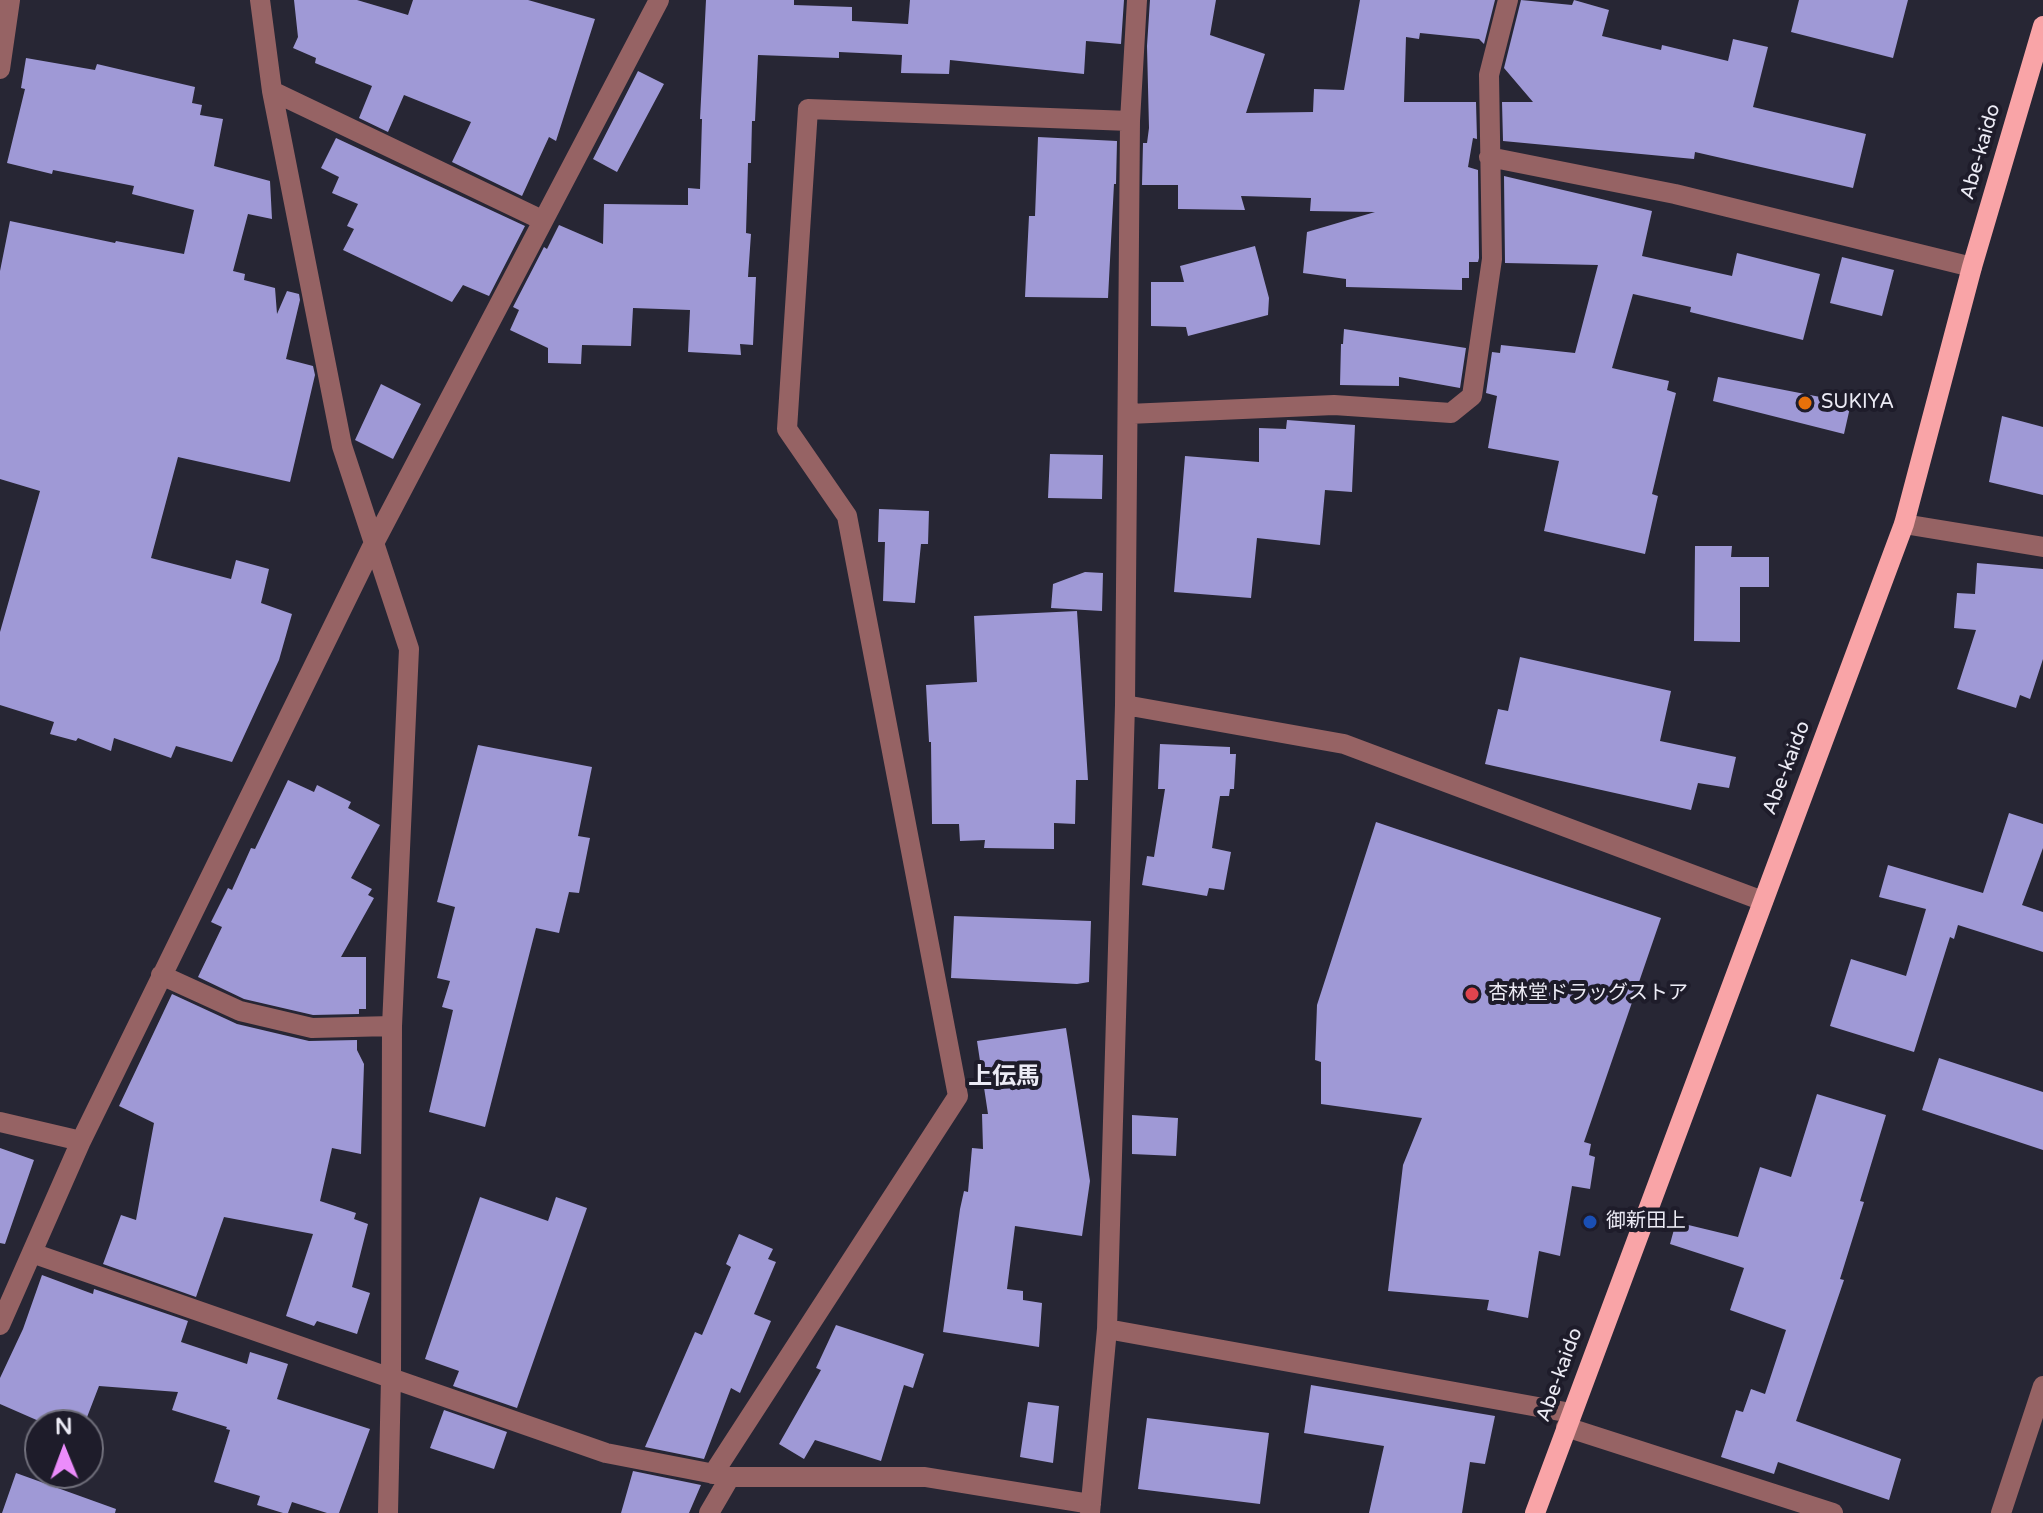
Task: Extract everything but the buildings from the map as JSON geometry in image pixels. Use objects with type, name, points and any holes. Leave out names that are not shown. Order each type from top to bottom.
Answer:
[{"type":"main road","name":"Abe-kaido","points":[[1535,1513],[1904,524],[1972,267],[2043,26]]},
{"type":"street","points":[[0,69],[10,0]]},
{"type":"street","points":[[260,0],[272,91],[342,446],[409,649],[392,1026],[388,1513]]},
{"type":"street","points":[[0,1325],[81,1141],[373,545],[659,0]]},
{"type":"street","points":[[32,1253],[606,1453],[721,1475],[925,1477],[1090,1508],[1107,1329],[1125,705],[1130,121],[1137,0]]},
{"type":"street","points":[[1128,414],[1334,405],[1451,413],[1472,396],[1492,259],[1489,75],[1508,0]]},
{"type":"street","points":[[272,91],[542,220]]},
{"type":"street","points":[[709,1513],[721,1475],[958,1096],[847,516],[787,429],[808,109],[1130,121]]},
{"type":"street","points":[[1489,157],[1675,194],[1972,267]]},
{"type":"street","points":[[1904,524],[2043,547]]},
{"type":"street","points":[[1125,705],[1344,744],[1763,901]]},
{"type":"street","points":[[161,975],[240,1011],[312,1028],[392,1026]]},
{"type":"street","points":[[0,1122],[81,1141]]},
{"type":"street","points":[[1107,1329],[1569,1420],[1833,1513]]},
{"type":"street","points":[[2001,1513],[2043,1386]]},
{"type":"place","name":"SUKIYA","points":[[1805,403]]},
{"type":"place","name":"杏林堂ドラッグストア","points":[[1472,994]]},
{"type":"place","name":"御新田上","points":[[1590,1222]]},
{"type":"district","name":"上伝馬","points":[[1004,1078]]}]
